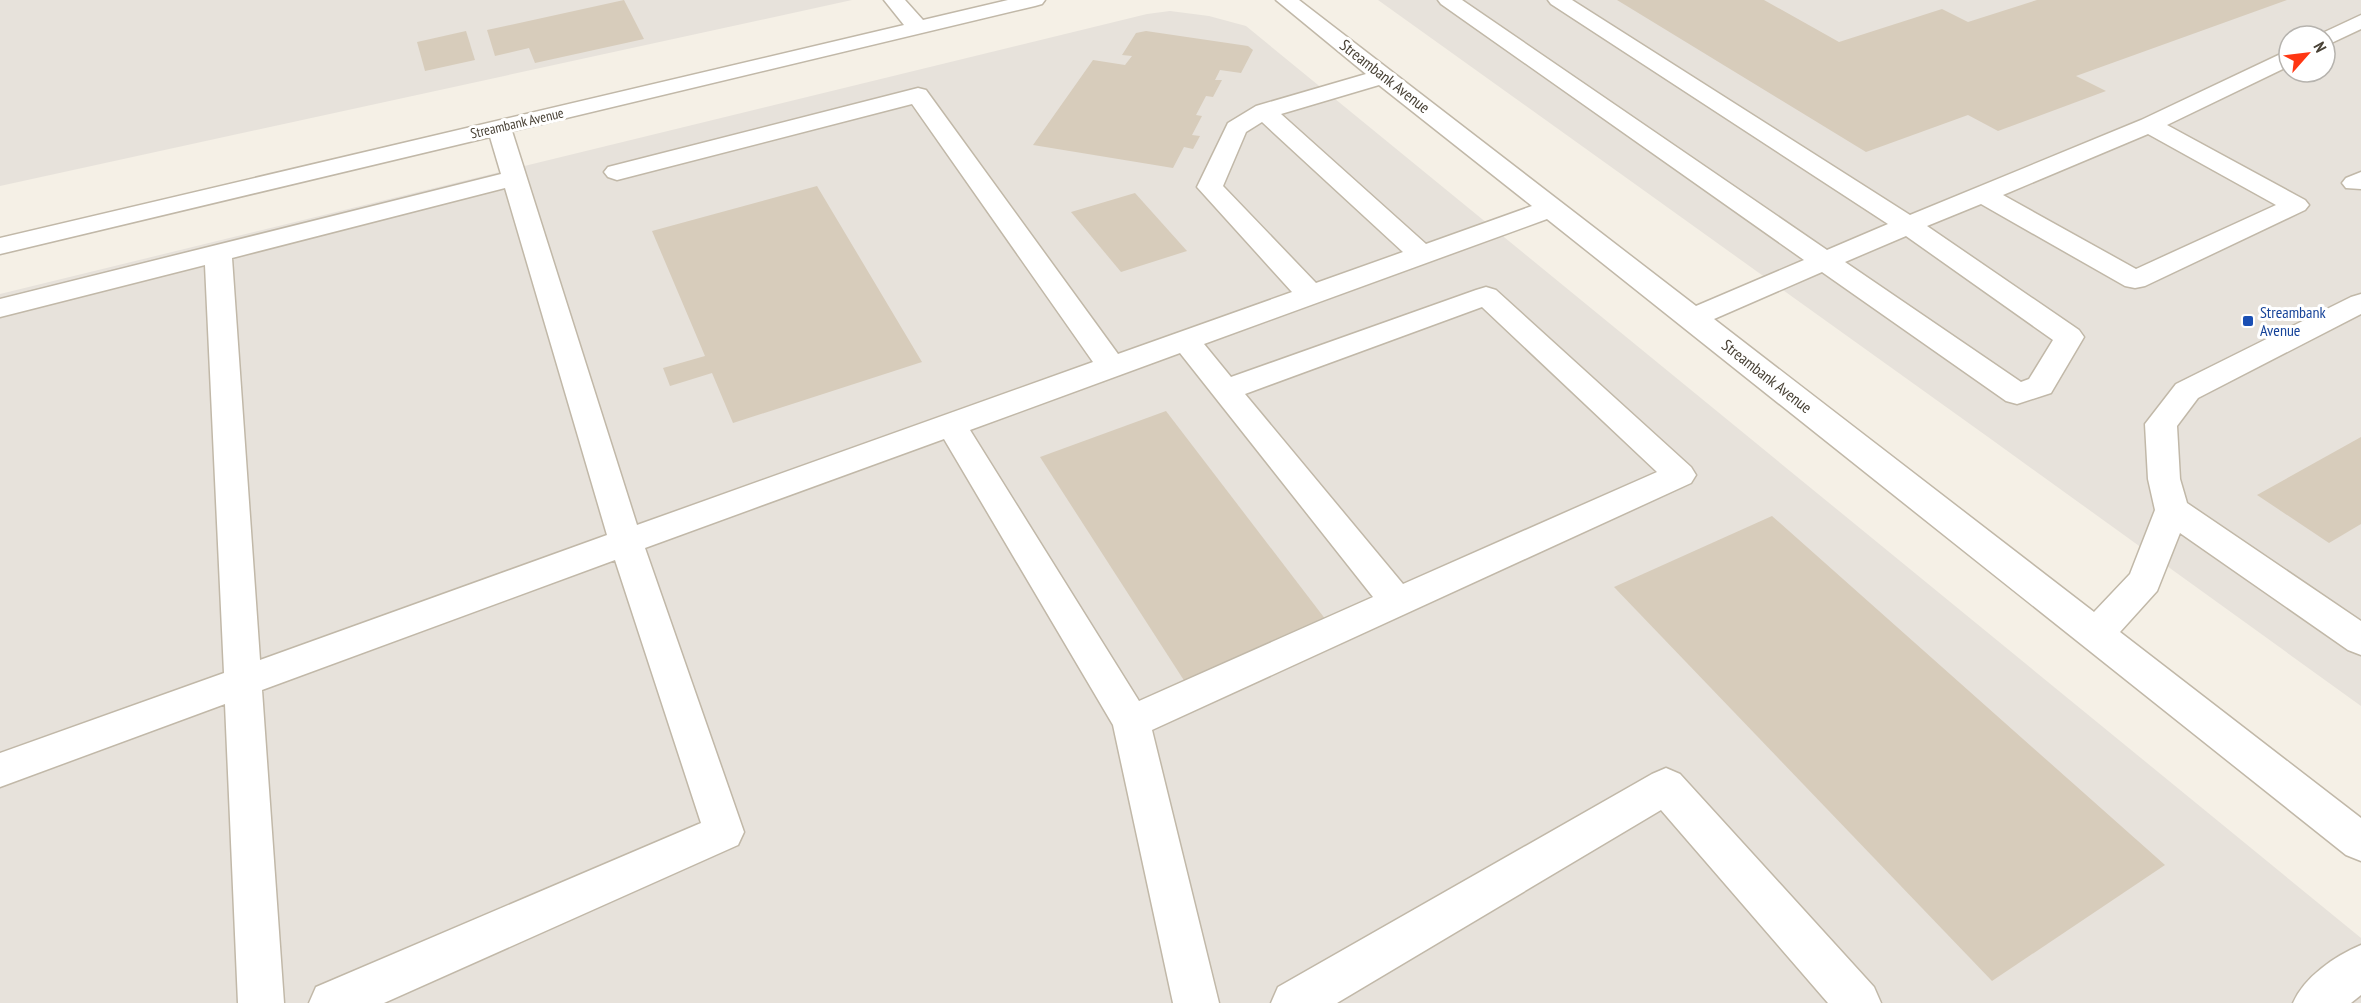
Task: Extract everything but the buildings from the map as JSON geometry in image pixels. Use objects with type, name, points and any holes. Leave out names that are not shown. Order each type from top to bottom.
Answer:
[{"type":"street","points":[[894,0],[918,28]]},
{"type":"street","name":"Streambank Avenue","points":[[0,246],[1035,0]]},
{"type":"street","name":"Streambank Avenue","points":[[1286,0],[2361,842]]},
{"type":"street","points":[[1448,0],[2017,394],[2040,386],[2069,337],[1908,225],[1558,0]]},
{"type":"street","points":[[2337,33],[2361,21]]},
{"type":"street","points":[[1692,318],[2149,125],[2277,63]]},
{"type":"street","points":[[1311,295],[1210,186],[1236,128],[1264,111],[1384,76]]},
{"type":"street","points":[[617,172],[918,94],[1112,367]]},
{"type":"street","points":[[1264,111],[1422,255]]},
{"type":"street","points":[[1983,194],[2135,280],[2296,205],[2149,125]]},
{"type":"street","points":[[332,1003],[724,832],[626,542],[500,127]]},
{"type":"street","points":[[0,308],[515,178]]},
{"type":"street","points":[[0,770],[1552,208]]},
{"type":"street","points":[[218,253],[261,1003]]},
{"type":"street","points":[[1131,722],[1680,475],[1486,296],[1225,390]]},
{"type":"street","points":[[2096,634],[2145,581],[2172,510],[2164,479],[2161,424],[2187,391],[2361,303]]},
{"type":"street","points":[[1186,341],[1397,602]]},
{"type":"street","points":[[951,424],[1131,722],[1196,1003]]},
{"type":"street","points":[[2172,510],[2361,640]]},
{"type":"street","points":[[1294,1003],[1666,786],[1858,1003]]},
{"type":"street","points":[[2316,1003],[2361,967]]},
{"type":"shaded area","points":[[0,0],[852,0],[0,186]]},
{"type":"shaded area","points":[[1378,0],[2361,0],[2361,706],[1995,442]]},
{"type":"shaded area","points":[[1170,11],[1209,16],[1246,26],[2361,938],[2361,1003],[0,1003],[0,294],[1147,14]]},
{"type":"place","name":"Streambank Avenue","points":[[2248,321]]}]
